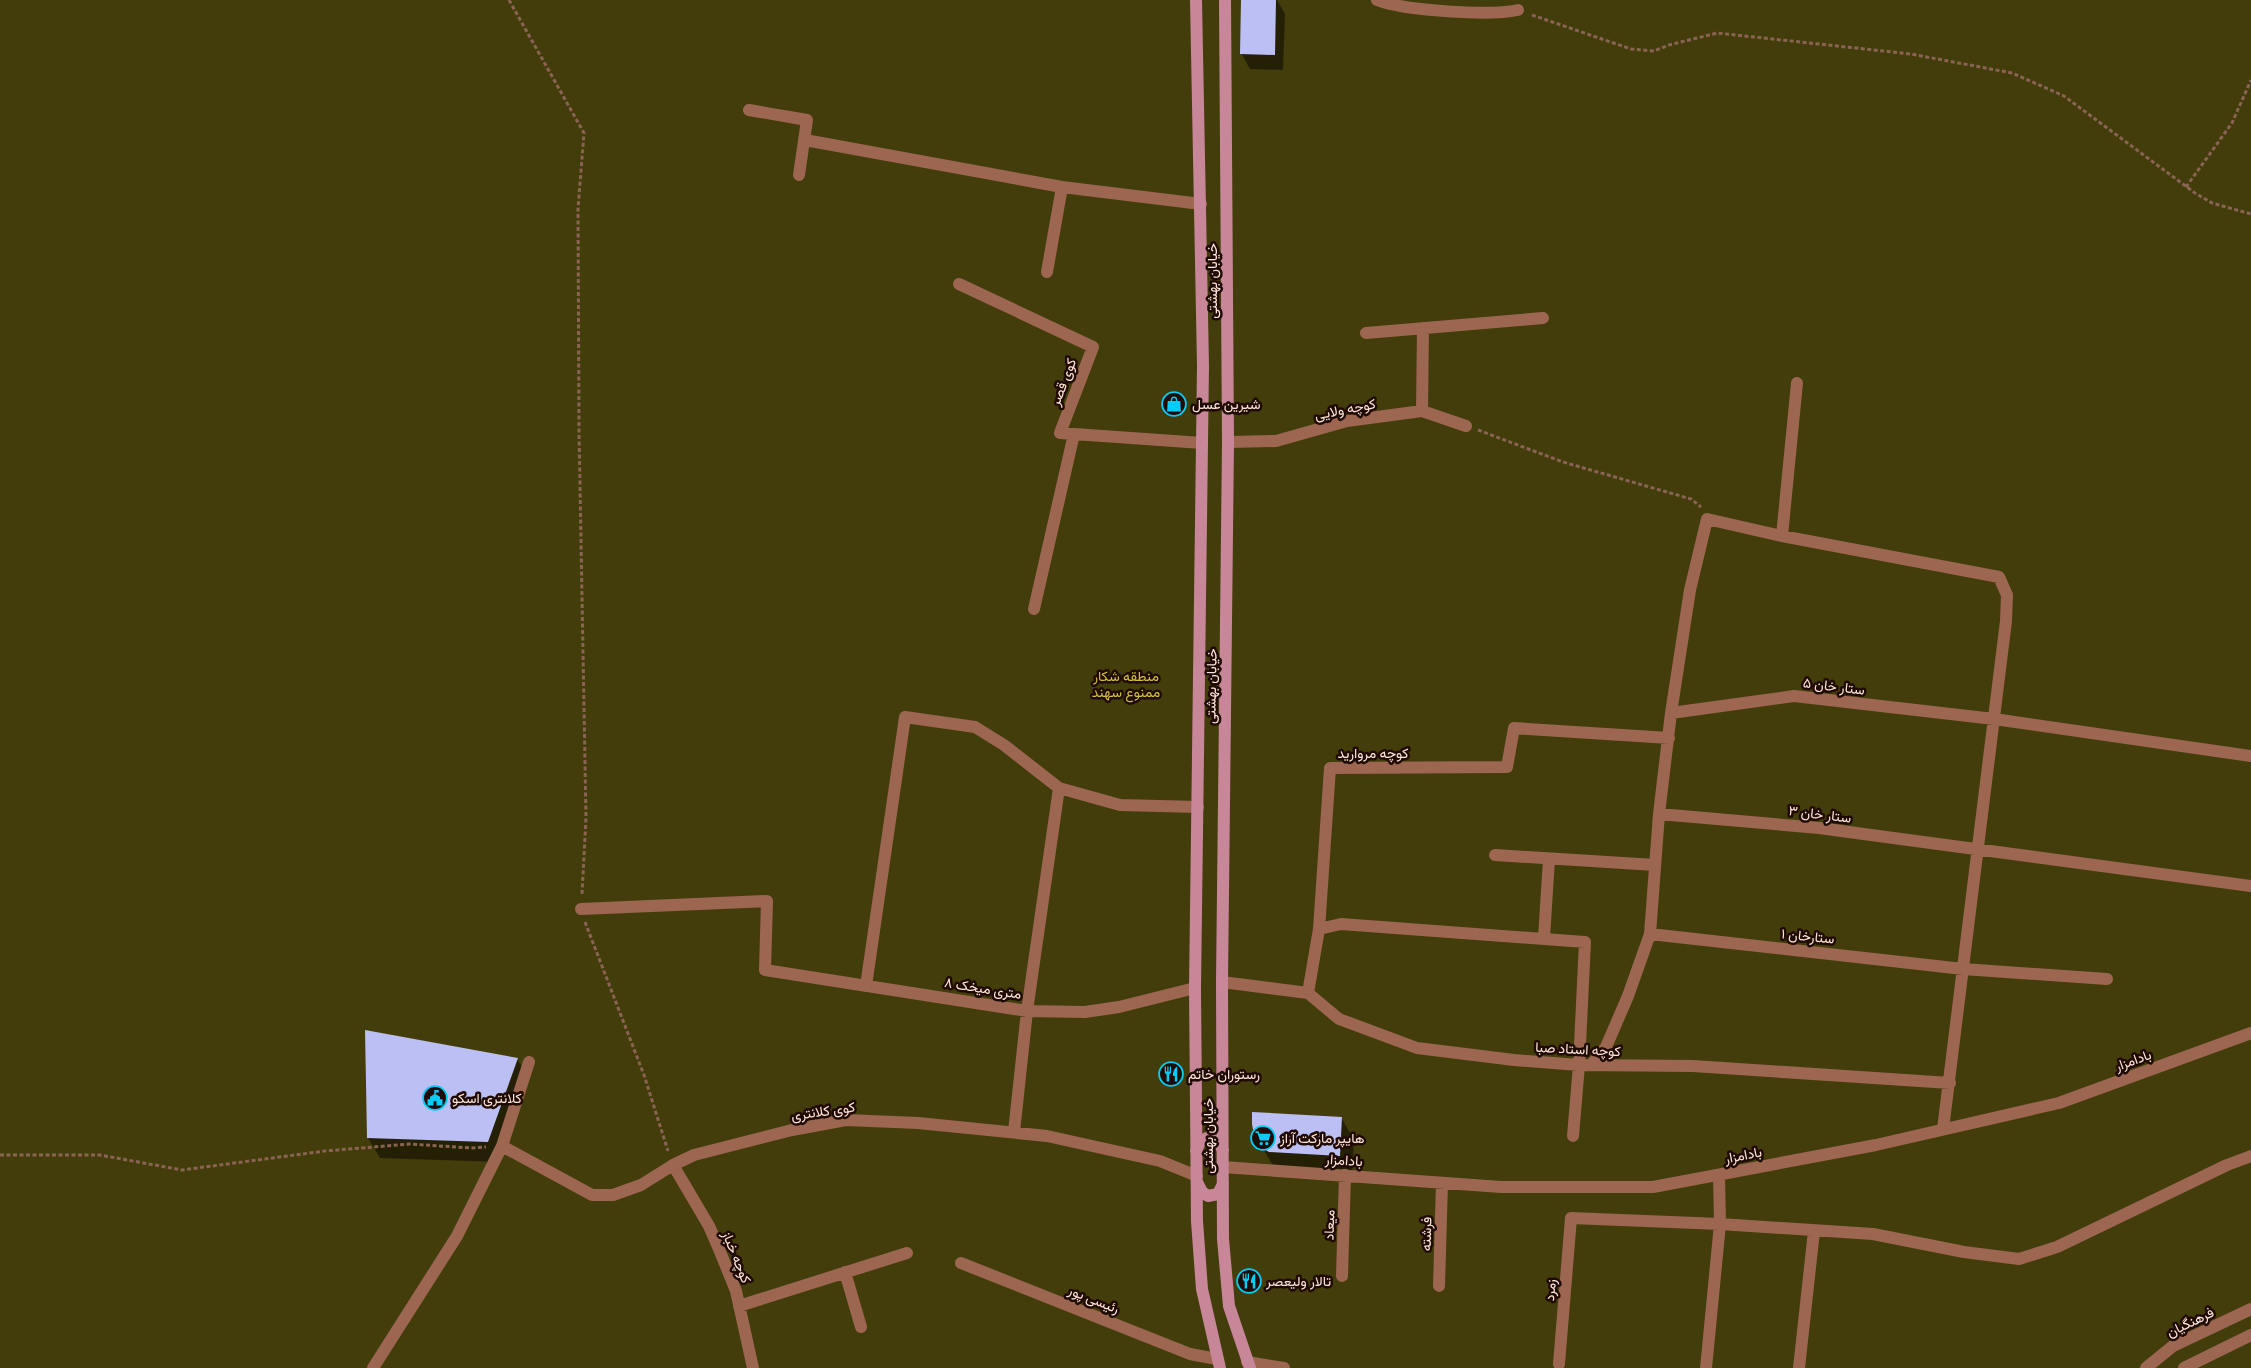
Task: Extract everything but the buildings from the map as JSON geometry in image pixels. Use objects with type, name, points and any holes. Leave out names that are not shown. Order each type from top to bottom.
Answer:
[{"type":"main road","name":"خیابان بهشتی","points":[[1196,0],[1201,204],[1202,443],[1195,988],[1196,1151],[1202,1288],[1218,1364]]},
{"type":"main road","name":"خیابان بهشتی","points":[[1225,0],[1228,442],[1222,982],[1223,1239],[1229,1306],[1248,1365]]},
{"type":"main road","points":[[1196,1151],[1200,1142],[1207,1138],[1218,1142],[1223,1150]]},
{"type":"main road","points":[[1197,1179],[1202,1192],[1208,1196],[1218,1194],[1223,1184]]},
{"type":"street","points":[[1377,0],[1502,14],[1518,10]]},
{"type":"street","points":[[749,110],[808,120],[799,175]]},
{"type":"street","points":[[805,140],[1062,187],[1201,204]]},
{"type":"street","points":[[1047,272],[1062,187]]},
{"type":"street","name":"کوی قصر","points":[[959,284],[1093,347],[1060,433],[1074,434]]},
{"type":"street","points":[[1366,333],[1542,318]]},
{"type":"street","points":[[1422,411],[1423,328]]},
{"type":"street","points":[[1782,536],[1797,383]]},
{"type":"street","name":"کوچه ولایی","points":[[1228,442],[1276,441],[1347,421],[1422,411],[1466,426]]},
{"type":"street","points":[[1034,609],[1074,434],[1202,443]]},
{"type":"street","points":[[1585,1065],[1606,1046],[1628,996],[1650,934],[1659,814],[1671,713],[1690,590],[1707,519],[1782,536],[1999,576],[2007,595],[2006,622],[1943,1129]]},
{"type":"street","name":"ستار خان ۵","points":[[1671,713],[1794,696],[1994,719],[2251,756]]},
{"type":"street","points":[[866,986],[905,717],[974,727],[1004,745],[1059,788],[1120,805],[1198,807]]},
{"type":"street","name":"کوچه مروارید","points":[[1319,929],[1330,768],[1507,767],[1514,728],[1669,738]]},
{"type":"street","points":[[1014,1132],[1027,1010],[1059,788]]},
{"type":"street","name":"ستار خان ۳","points":[[1659,814],[1819,828],[1978,851],[2251,886]]},
{"type":"street","points":[[1495,855],[1655,866]]},
{"type":"street","points":[[1544,938],[1549,859]]},
{"type":"street","name":"۸ متری میخک","points":[[581,909],[767,901],[765,970],[1027,1010],[1085,1012],[1119,1007],[1195,988]]},
{"type":"street","points":[[1222,982],[1308,993],[1308,984],[1319,929],[1342,924],[1585,942],[1585,1065],[1573,1136]]},
{"type":"street","name":"ستارخان ۱","points":[[1650,934],[1963,969],[2107,979]]},
{"type":"street","name":"کوچه استاد صبا","points":[[1308,993],[1339,1019],[1417,1048],[1514,1060],[1585,1065],[1693,1066],[1950,1083]]},
{"type":"street","name":"بادامزار","points":[[1223,1167],[1501,1187],[1653,1188],[1876,1145],[2059,1103],[2251,1033]]},
{"type":"street","points":[[373,1368],[456,1236],[502,1146],[529,1062]]},
{"type":"street","name":"کوی کلانتری","points":[[502,1146],[592,1196],[613,1195],[642,1185],[673,1165],[694,1155],[792,1130],[846,1120],[918,1123],[1047,1136],[1160,1161],[1197,1179]]},
{"type":"street","points":[[1720,1224],[1873,1234],[1964,1252],[2019,1259],[2057,1247],[2227,1165],[2251,1156]]},
{"type":"street","name":"کوچه خباز","points":[[673,1165],[709,1226],[736,1291],[753,1368]]},
{"type":"street","name":"میعاد","points":[[1342,1276],[1345,1175]]},
{"type":"street","points":[[1706,1368],[1720,1224],[1719,1175]]},
{"type":"street","name":"فرشته","points":[[1440,1286],[1442,1183]]},
{"type":"street","name":"زمرد","points":[[1559,1364],[1572,1218],[1720,1224]]},
{"type":"street","points":[[1799,1368],[1814,1230]]},
{"type":"street","points":[[739,1306],[907,1253]]},
{"type":"street","name":"رئیسی پور","points":[[961,1263],[1218,1364]]},
{"type":"street","points":[[845,1272],[861,1327]]},
{"type":"street","name":"فرهنگیان","points":[[2146,1368],[2173,1346],[2251,1309]]},
{"type":"street","points":[[2184,1368],[2251,1335]]},
{"type":"street","points":[[1248,1365],[1284,1368]]},
{"type":"path","points":[[509,0],[584,133],[578,209],[579,440],[586,818],[581,909],[590,937],[644,1075],[673,1165]]},
{"type":"path","points":[[1518,10],[1631,49],[1654,51],[1669,45],[1716,33],[1911,54],[2012,73],[2064,96],[2186,187],[2212,203],[2251,214]]},
{"type":"path","points":[[2186,187],[2232,123],[2251,80]]},
{"type":"path","points":[[1466,426],[1563,462],[1691,499],[1701,507],[1707,519]]},
{"type":"path","points":[[0,1155],[100,1155],[182,1170],[325,1151],[410,1144],[471,1148],[502,1146]]},
{"type":"green space","name":"منطقه شکار ممنوع سهند","points":[[0,0],[2251,0],[2251,1368],[0,1368]]},
{"type":"place","name":"شیرین عسل","points":[[1174,404]]},
{"type":"place","name":"رستوران خاتم","points":[[1171,1074]]},
{"type":"place","name":"کلانتری اسکو","points":[[435,1098]]},
{"type":"place","name":"هایپر مارکت آراز","points":[[1263,1138]]},
{"type":"place","name":"تالار ولیعصر","points":[[1249,1281]]}]
